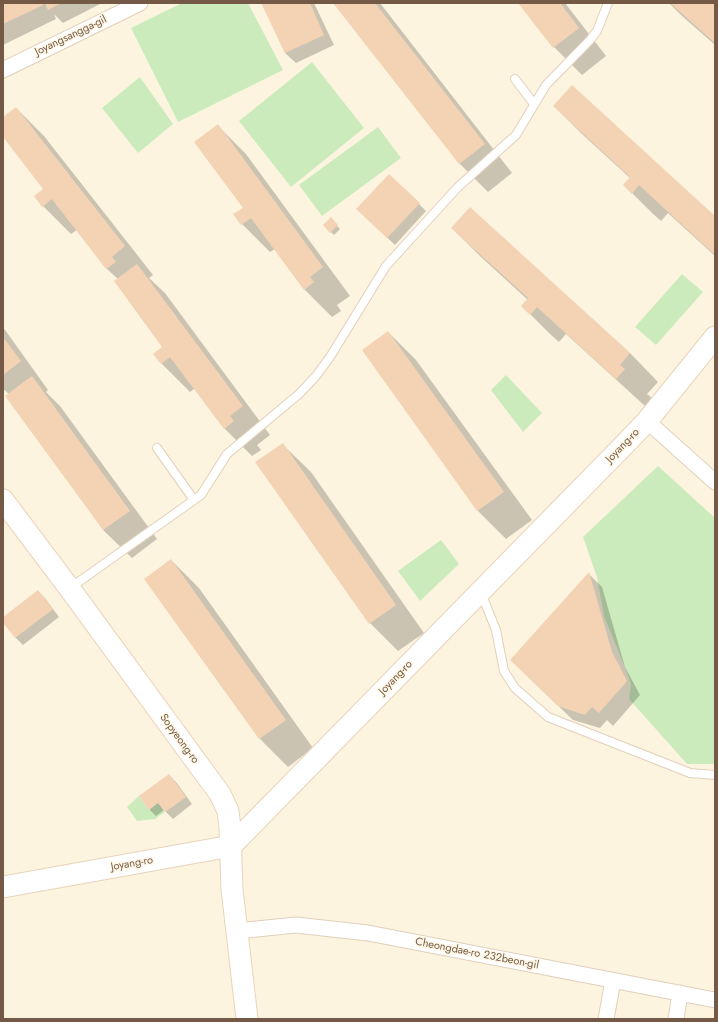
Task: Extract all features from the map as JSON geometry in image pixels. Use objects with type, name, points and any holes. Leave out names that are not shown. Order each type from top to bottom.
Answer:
[{"type":"street","name":"Joyangsangga-gil","points":[[3,70],[140,3]]},
{"type":"street","name":"Joyang-ro","points":[[3,887],[231,846],[647,421],[715,337]]},
{"type":"street","points":[[647,421],[715,482]]},
{"type":"street","name":"Sopyeong-ro","points":[[3,500],[220,794],[228,811],[231,846],[232,889],[248,1019]]},
{"type":"street","name":"Cheongdae-ro 232beon-gil","points":[[237,931],[296,925],[368,933],[715,1000]]},
{"type":"street","points":[[606,1019],[613,981]]},
{"type":"street","points":[[676,1019],[680,993]]},
{"type":"lane","points":[[70,589],[201,495],[227,454],[299,394],[316,376],[330,357],[386,266],[458,187],[516,135],[546,85],[597,31],[603,21],[608,3]]},
{"type":"lane","points":[[515,79],[534,104]]},
{"type":"lane","points":[[157,448],[194,500]]},
{"type":"lane","points":[[481,592],[496,630],[504,671],[515,688],[548,717],[690,773],[715,775]]},
{"type":"green space","points":[[182,3],[248,3],[283,70],[178,122],[131,28]]},
{"type":"green space","points":[[312,62],[364,128],[291,187],[239,121]]},
{"type":"green space","points":[[140,77],[173,124],[138,153],[102,108]]},
{"type":"green space","points":[[378,127],[401,158],[322,216],[299,185]]},
{"type":"green space","points":[[682,274],[703,292],[656,345],[635,327]]},
{"type":"green space","points":[[506,375],[542,413],[523,432],[491,390]]},
{"type":"green space","points":[[658,466],[715,518],[715,764],[687,764],[629,699],[631,684],[604,616],[597,577],[583,537]]},
{"type":"green space","points":[[441,540],[459,564],[420,601],[398,571]]},
{"type":"green space","points":[[139,796],[149,810],[158,803],[165,812],[155,819],[137,821],[127,807]]},
{"type":"building","points":[[3,3],[42,3],[43,5],[3,24]]},
{"type":"building","points":[[45,3],[61,3],[48,10]]},
{"type":"building","points":[[261,3],[310,3],[324,35],[285,53]]},
{"type":"building","points":[[333,3],[375,3],[485,144],[459,164]]},
{"type":"building","points":[[518,3],[560,3],[579,28],[553,48]]},
{"type":"building","points":[[670,3],[713,3],[715,5],[715,43]]},
{"type":"building","points":[[572,85],[715,216],[715,255],[639,185],[632,194],[623,185],[630,177],[553,106]]},
{"type":"building","points":[[16,107],[125,246],[112,257],[116,262],[106,269],[52,199],[42,207],[34,196],[43,189],[3,137],[3,117]]},
{"type":"building","points":[[218,124],[323,267],[310,277],[314,282],[304,290],[251,218],[241,225],[233,214],[243,208],[194,142]]},
{"type":"building","points":[[389,174],[420,203],[387,238],[356,209]]},
{"type":"building","points":[[470,207],[630,353],[620,365],[625,369],[616,379],[537,307],[530,315],[521,306],[528,298],[451,228]]},
{"type":"building","points":[[331,217],[338,225],[330,233],[323,225]]},
{"type":"building","points":[[137,264],[243,406],[230,416],[234,421],[224,429],[170,357],[161,364],[153,354],[162,347],[114,281]]},
{"type":"building","points":[[388,331],[504,492],[477,511],[362,350]]},
{"type":"building","points":[[3,337],[21,361],[3,375]]},
{"type":"building","points":[[32,376],[130,511],[103,530],[5,396]]},
{"type":"building","points":[[283,443],[396,605],[369,624],[255,462]]},
{"type":"building","points":[[171,559],[286,720],[259,739],[144,579]]},
{"type":"building","points":[[589,572],[612,652],[627,681],[599,713],[592,707],[585,715],[558,706],[510,660]]},
{"type":"building","points":[[38,590],[53,609],[15,638],[3,623],[3,617]]},
{"type":"building","points":[[169,774],[186,797],[165,812],[158,803],[149,810],[139,796]]}]
